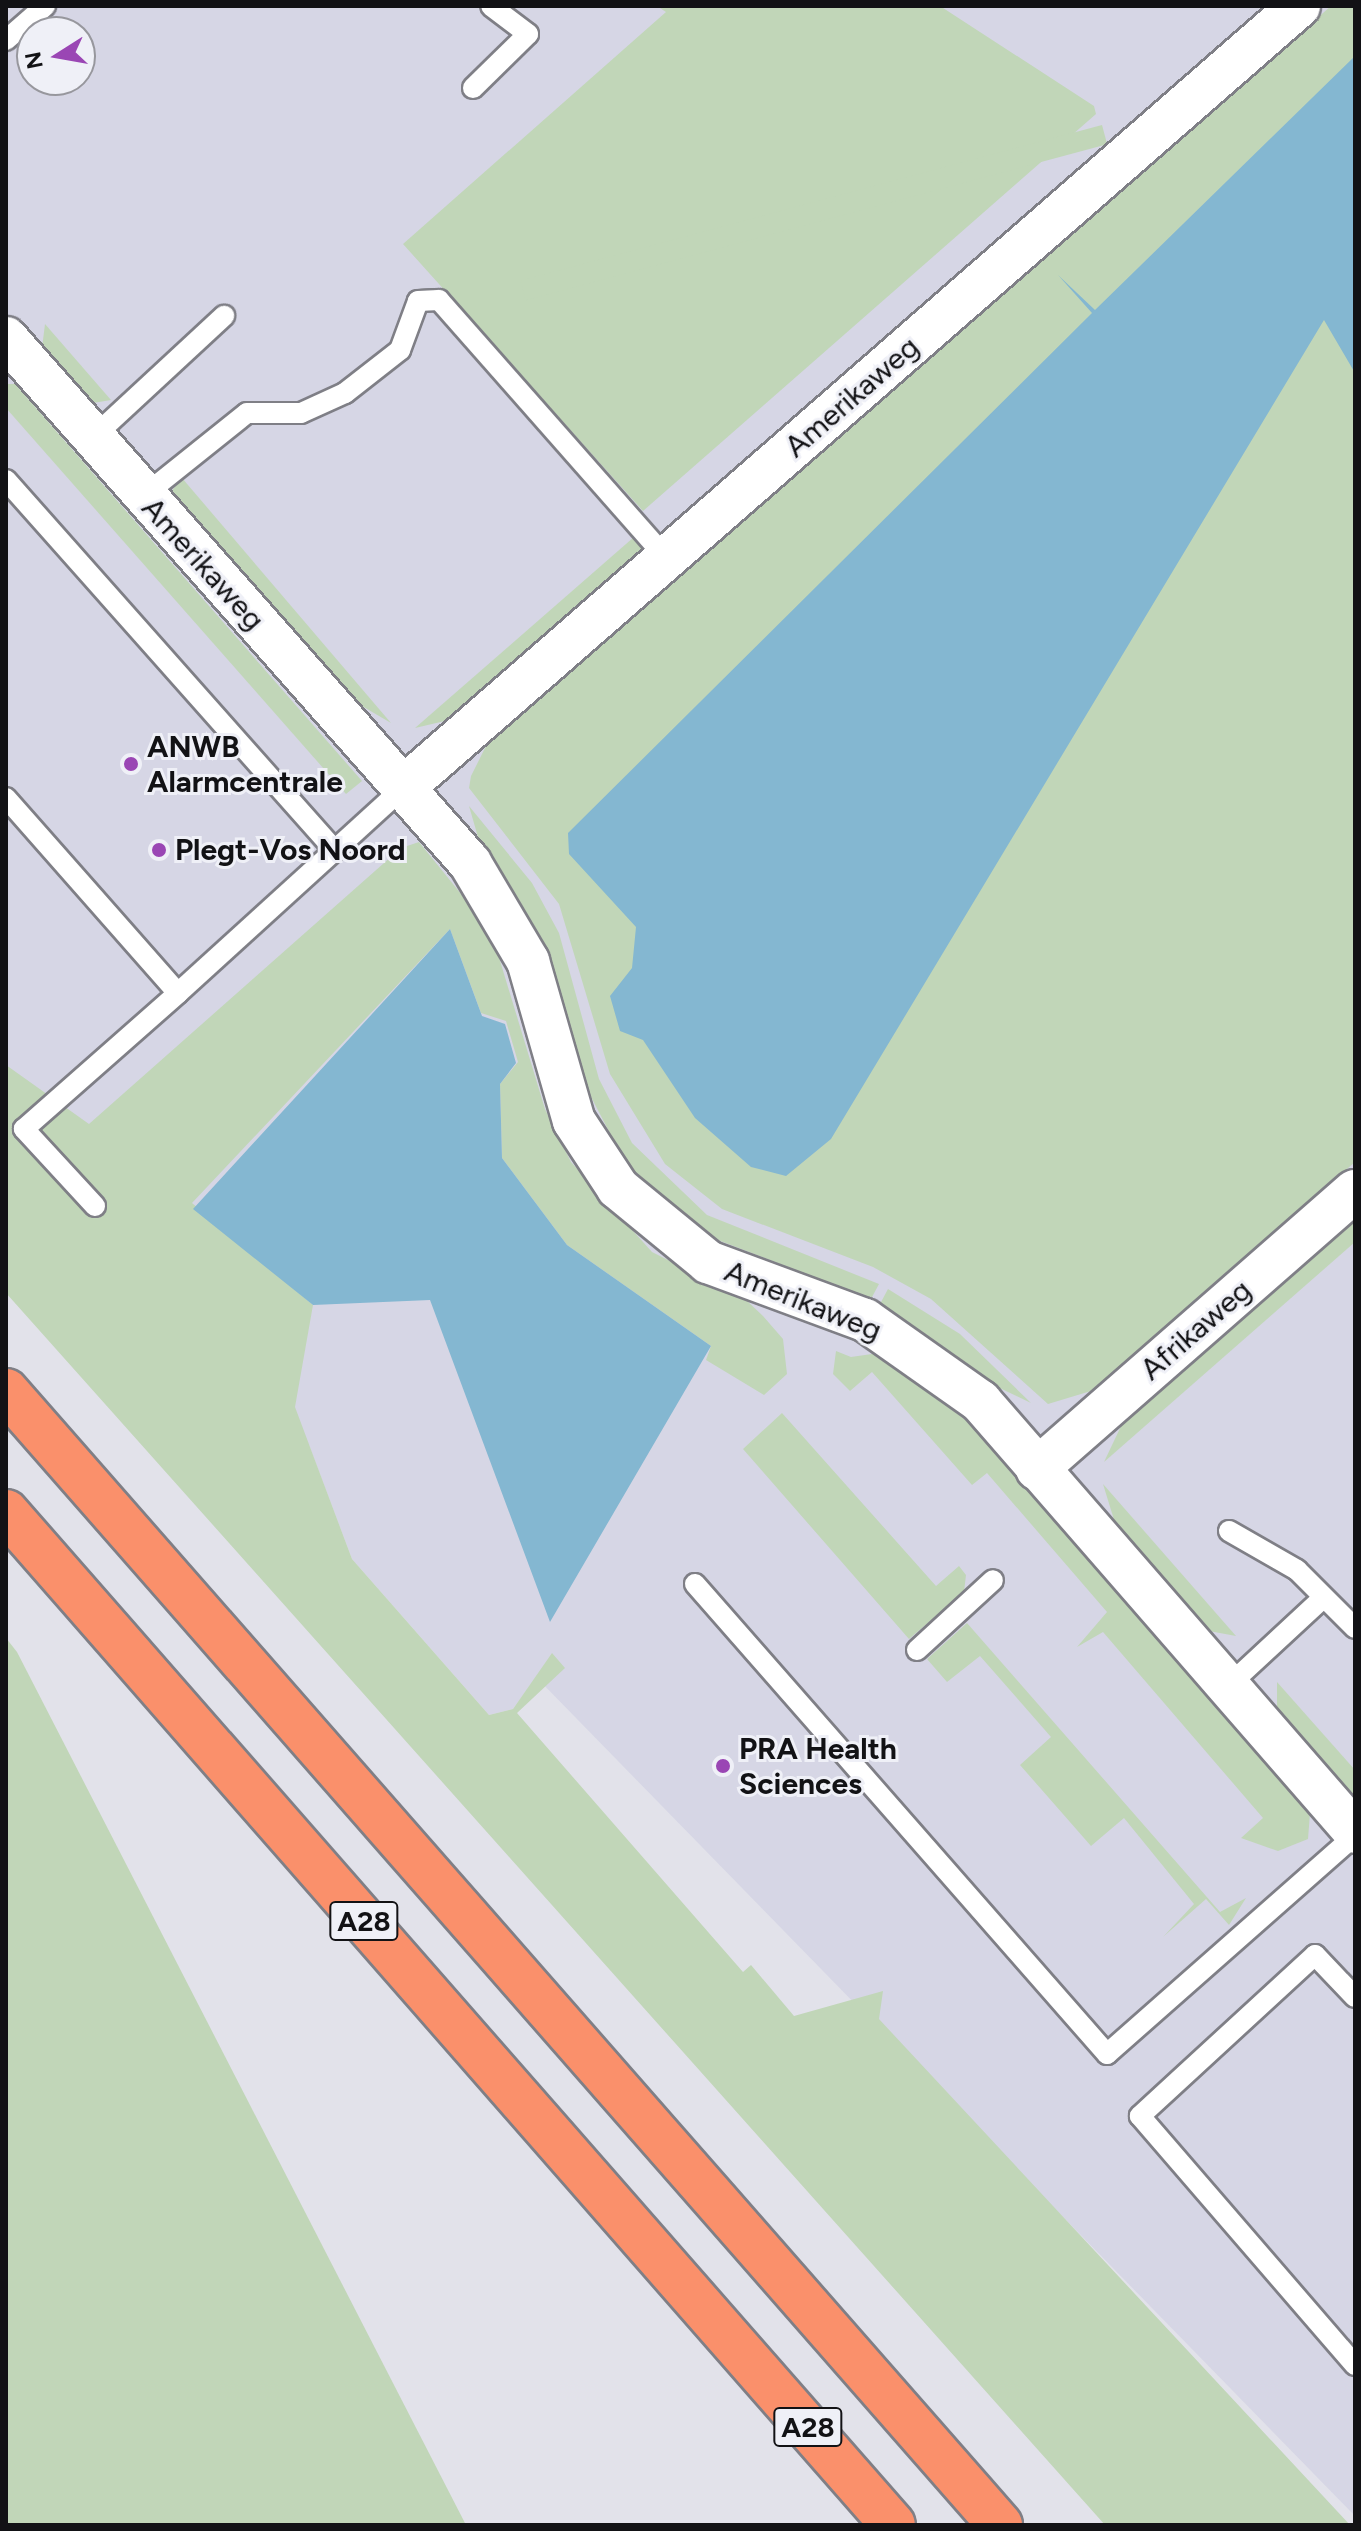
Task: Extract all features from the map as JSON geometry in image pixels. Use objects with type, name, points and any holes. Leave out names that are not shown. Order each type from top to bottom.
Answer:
[{"type":"highway","name":"A28","points":[[6,1391],[1000,2525]]},
{"type":"highway","name":"A28","points":[[6,1512],[893,2525]]},
{"type":"street","name":"Amerikaweg","points":[[404,787],[1299,6]]},
{"type":"street","name":"Amerikaweg","points":[[6,338],[90,440],[404,787],[505,911],[528,961],[574,1121],[618,1188],[708,1262],[865,1320],[924,1355],[980,1401],[1355,1834]]},
{"type":"street","name":"Afrikaweg","points":[[1037,1469],[1355,1191]]},
{"type":"lane","points":[[6,40],[45,6]]},
{"type":"lane","points":[[473,88],[528,34],[491,6]]},
{"type":"lane","points":[[142,497],[247,413],[301,413],[345,393],[400,350],[418,301],[439,300],[667,559]]},
{"type":"lane","points":[[90,440],[224,316]]},
{"type":"lane","points":[[6,480],[335,850]]},
{"type":"lane","points":[[95,1206],[24,1129],[404,787]]},
{"type":"lane","points":[[6,798],[178,993]]},
{"type":"lane","points":[[1229,1531],[1297,1570],[1321,1600],[1355,1628]]},
{"type":"lane","points":[[917,1650],[993,1580]]},
{"type":"lane","points":[[695,1584],[1107,2054],[1355,1834]]},
{"type":"lane","points":[[1228,1686],[1321,1600]]},
{"type":"lane","points":[[1355,1997],[1315,1955],[1140,2116],[1355,2365]]},
{"type":"shaded area","points":[[6,6],[1355,6],[1355,2516],[536,1677],[513,1709],[489,1715],[352,1559],[309,1445],[6,1135]]},
{"type":"green space","points":[[657,6],[940,6],[1094,106],[1096,114],[643,511],[403,244],[666,12]]},
{"type":"green space","points":[[1331,6],[1355,6],[1355,1162],[1091,1391],[1048,1404],[931,1299],[873,1267],[722,1209],[665,1164],[610,1074],[559,904],[469,788],[471,776],[486,746]]},
{"type":"green space","points":[[1102,125],[1107,144],[526,300],[521,281]]},
{"type":"green space","points":[[45,324],[111,400],[93,403],[42,348]]},
{"type":"green space","points":[[6,384],[15,384],[362,781],[346,794],[6,408]]},
{"type":"green space","points":[[182,478],[391,723],[350,699],[170,493]]},
{"type":"green space","points":[[634,537],[646,550],[449,720],[415,728]]},
{"type":"green space","points":[[469,806],[532,883],[559,933],[599,1079],[632,1143],[707,1215],[879,1284],[871,1299],[702,1234],[629,1170],[575,1066],[543,942],[480,844]]},
{"type":"green space","points":[[419,842],[491,931],[545,1109],[571,1162],[652,1252],[744,1298],[763,1316],[783,1339],[787,1374],[764,1395],[706,1360],[711,1346],[567,1245],[502,1158],[500,1084],[518,1062],[506,1021],[481,1013],[450,929],[192,1203],[313,1305],[295,1407],[352,1559],[489,1715],[513,1709],[552,1653],[565,1668],[517,1713],[743,1972],[751,1965],[794,2016],[883,1991],[879,2019],[1350,2525],[1105,2525],[6,1293],[6,1065],[89,1124],[401,848]]},
{"type":"green space","points":[[1355,1220],[1355,1242],[1104,1462],[1122,1424]]},
{"type":"green space","points":[[888,1289],[960,1334],[1031,1403],[987,1382],[880,1304]]},
{"type":"green space","points":[[836,1351],[851,1357],[879,1353],[967,1421],[1310,1813],[1308,1839],[1278,1851],[1241,1838],[1263,1818],[1103,1632],[1077,1647],[1107,1612],[987,1473],[972,1485],[872,1372],[850,1391],[833,1374]]},
{"type":"green space","points":[[782,1413],[936,1586],[959,1566],[966,1575],[964,1592],[909,1639],[743,1449]]},
{"type":"green space","points":[[1103,1484],[1236,1636],[1209,1631],[1115,1523]]},
{"type":"green space","points":[[967,1623],[1220,1912],[1246,1898],[1229,1925],[1206,1899],[1163,1937],[1194,1904],[1124,1818],[1091,1846],[1020,1765],[1051,1737],[980,1656],[947,1682],[927,1659]]},
{"type":"green space","points":[[6,1638],[17,1652],[466,2525],[6,2525]]},
{"type":"green space","points":[[1277,1682],[1355,1770],[1355,1798],[1277,1710]]},
{"type":"water","points":[[1355,56],[1355,373],[1324,320],[831,1139],[786,1176],[751,1167],[695,1118],[643,1040],[620,1031],[610,996],[632,968],[636,927],[569,854],[568,833],[1092,313],[1058,275],[1095,310]]},
{"type":"water","points":[[450,929],[482,1016],[505,1024],[516,1063],[500,1084],[502,1158],[567,1245],[711,1346],[550,1622],[430,1300],[313,1305],[193,1209]]},
{"type":"place","name":"ANWB Alarmcentrale","points":[[131,764]]},
{"type":"place","name":"Plegt-Vos Noord","points":[[159,850]]},
{"type":"place","name":"PRA Health Sciences","points":[[723,1766]]}]
